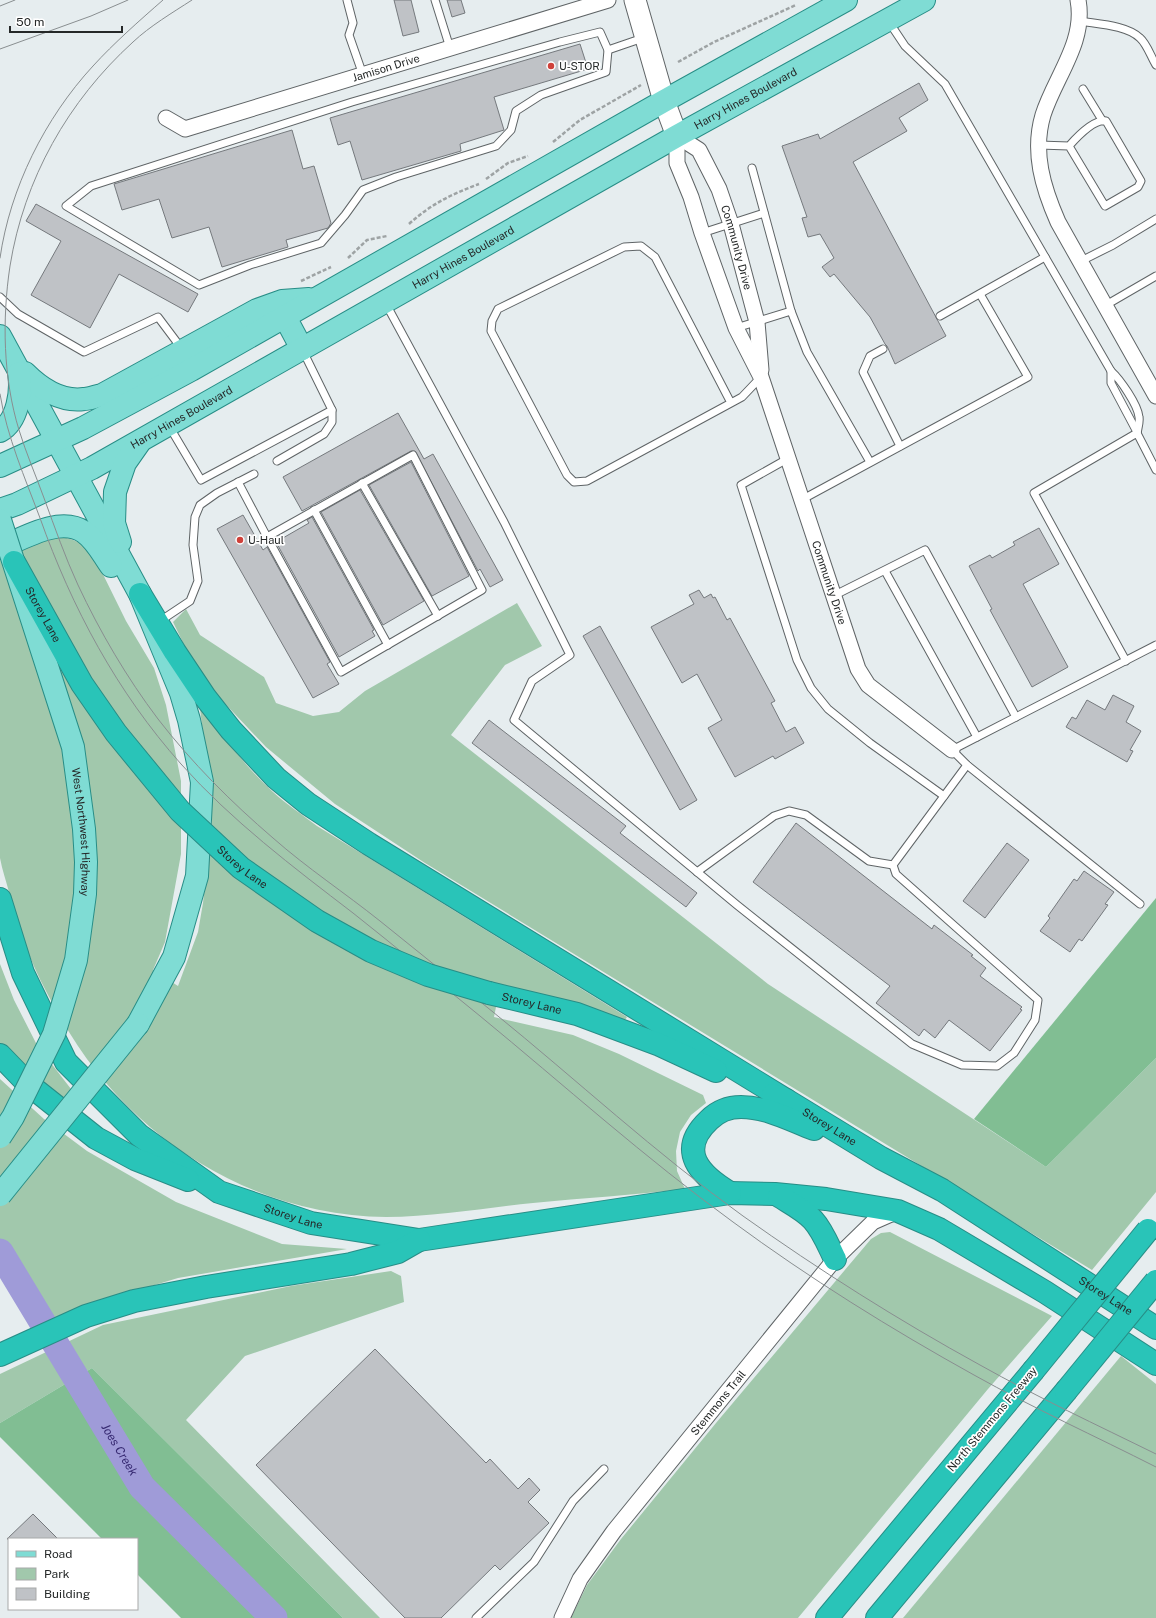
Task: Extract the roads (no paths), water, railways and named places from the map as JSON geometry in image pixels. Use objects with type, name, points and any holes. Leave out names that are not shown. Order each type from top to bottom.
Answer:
[{"type":"highway","name":"Storey Lane","points":[[7,555],[82,684],[116,734],[180,811],[241,868],[317,921],[371,951],[428,974],[489,993],[577,1014],[660,1045],[728,1077],[786,1100],[881,1158],[942,1190],[1156,1328]]},
{"type":"highway","points":[[137,589],[155,628],[231,730],[276,778],[308,804],[369,844],[786,1100]]},
{"type":"highway","name":"Storey Lane","points":[[0,899],[24,973],[66,1062],[139,1135],[219,1192],[311,1223],[419,1240],[730,1193],[775,1194],[826,1199],[898,1211],[939,1229],[1045,1292],[1156,1364]]},
{"type":"highway","points":[[0,1055],[28,1084],[96,1138],[135,1159],[219,1192]]},
{"type":"highway","points":[[730,1193],[712,1182],[701,1170],[693,1154],[693,1142],[697,1133],[718,1111],[740,1107],[758,1108],[774,1113],[881,1158]]},
{"type":"highway","points":[[775,1194],[813,1220],[835,1259]]},
{"type":"highway","name":"North Stemmons Freeway","points":[[827,1618],[1152,1225]]},
{"type":"highway","points":[[0,1355],[86,1316],[134,1301],[170,1293],[350,1264],[398,1252],[419,1240]]},
{"type":"highway","points":[[877,1618],[1156,1281]]},
{"type":"main road","name":"Harry Hines Boulevard","points":[[0,510],[77,476],[677,136],[924,0]]},
{"type":"main road","points":[[17,366],[51,394],[82,400],[102,395],[186,361],[285,317],[664,101],[844,1]]},
{"type":"main road","points":[[0,466],[83,428],[186,361],[256,310],[282,301],[316,299]]},
{"type":"main road","points":[[285,317],[302,349]]},
{"type":"main road","points":[[0,336],[137,589]]},
{"type":"main road","points":[[0,431],[3,430],[12,417],[19,402],[21,385],[17,366]]},
{"type":"main road","points":[[137,589],[114,523],[114,504],[117,486],[123,469],[140,441]]},
{"type":"main road","name":"West Northwest Highway","points":[[0,520],[7,555],[73,746],[84,829],[86,862],[85,894],[76,960],[54,1034],[13,1117],[0,1138]]},
{"type":"main road","points":[[0,1195],[138,1024],[174,957],[197,876],[202,782],[189,720],[181,693],[155,628],[96,544],[84,532],[71,526],[56,526],[7,555]]},
{"type":"street","name":"Jamison Drive","points":[[166,118],[185,129],[608,0]]},
{"type":"street","name":"Community Drive","points":[[635,0],[664,101],[677,136],[677,163],[691,197],[702,233],[736,328],[761,377],[803,499],[833,596],[858,669],[868,685],[952,750]]},
{"type":"street","points":[[1078,0],[1080,21],[1076,38],[1043,115],[1039,136],[1038,158],[1048,199],[1058,222],[1156,396]]},
{"type":"street","name":"Community Drive","points":[[677,136],[703,154],[719,189],[731,224],[757,322],[761,377]]},
{"type":"street","name":"Stemmons Trail","points":[[562,1618],[580,1578],[614,1531],[835,1259],[873,1222],[898,1211]]},
{"type":"lane","points":[[347,0],[353,23],[349,35],[363,75]]},
{"type":"lane","points":[[435,0],[450,48]]},
{"type":"lane","points":[[887,20],[905,46],[945,84],[1111,371],[1120,379],[1139,416],[1138,433]]},
{"type":"lane","points":[[1080,21],[1124,29],[1132,32],[1141,38],[1156,65]]},
{"type":"lane","points":[[600,32],[608,50],[606,72],[541,95],[516,111],[511,130],[496,146],[396,177],[363,190],[345,215],[321,242],[250,265],[200,285],[66,206],[91,186],[352,102],[560,42],[600,32]]},
{"type":"lane","points":[[608,50],[646,38]]},
{"type":"lane","points":[[1069,146],[1105,206],[1138,187],[1141,181],[1106,121],[1102,120],[1083,89]]},
{"type":"lane","points":[[1069,146],[1079,134],[1102,120]]},
{"type":"lane","points":[[1038,146],[1069,146]]},
{"type":"lane","points":[[752,168],[791,311],[807,352],[870,462]]},
{"type":"lane","points":[[702,233],[764,213]]},
{"type":"lane","points":[[1081,261],[1113,245],[1156,219]]},
{"type":"lane","points":[[731,403],[655,257],[641,246],[624,247],[498,309],[492,321],[491,331],[567,475],[574,482],[587,481],[731,403],[742,397],[761,377]]},
{"type":"lane","points":[[940,316],[1045,257]]},
{"type":"lane","points":[[1106,305],[1156,276]]},
{"type":"lane","points":[[803,499],[1028,377],[980,294]]},
{"type":"lane","points":[[0,297],[18,314],[84,352],[158,317],[176,341],[186,361]]},
{"type":"lane","points":[[385,302],[500,516],[570,656],[532,681],[514,720],[697,872],[912,1044],[962,1065],[997,1066],[1014,1053],[1035,1020],[1038,1000],[896,874],[893,865]]},
{"type":"lane","points":[[736,328],[791,311]]},
{"type":"lane","points":[[277,461],[324,434],[332,422],[332,410],[302,349]]},
{"type":"lane","points":[[883,349],[870,356],[863,372],[900,446]]},
{"type":"lane","points":[[1111,371],[1111,383],[1156,470]]},
{"type":"lane","points":[[168,425],[201,480],[332,410]]},
{"type":"lane","points":[[1126,661],[1034,493],[1138,433]]},
{"type":"lane","points":[[238,482],[267,537],[341,672],[482,590],[413,455],[267,537]]},
{"type":"lane","points":[[789,458],[741,485],[797,660],[811,688],[828,710],[870,743],[944,796]]},
{"type":"lane","points":[[155,628],[190,601],[198,581],[193,545],[195,517],[200,505],[216,493],[254,474]]},
{"type":"lane","points":[[362,483],[438,616]]},
{"type":"lane","points":[[314,510],[388,645]]},
{"type":"lane","points":[[833,596],[925,550],[1016,717]]},
{"type":"lane","points":[[885,571],[977,737]]},
{"type":"lane","points":[[1140,904],[967,765],[952,750],[1156,645]]},
{"type":"lane","points":[[893,865],[967,765]]},
{"type":"lane","points":[[697,872],[774,816],[789,811],[806,815],[869,861],[893,865]]},
{"type":"lane","points":[[476,1618],[534,1562],[573,1501],[604,1469]]},
{"type":"waterway","name":"Joes Creek","points":[[0,1252],[142,1487],[274,1618]]},
{"type":"tram line","points":[[0,6],[15,0]]},
{"type":"tram line","points":[[0,49],[91,16],[128,0]]},
{"type":"tram line","points":[[0,258],[5,232],[21,180],[45,131],[76,86],[101,57],[163,0]]},
{"type":"tram line","points":[[192,0],[154,25],[133,42],[88,90],[69,116],[52,144],[38,172],[26,203],[17,234],[7,286],[5,327],[7,369],[19,430],[60,542],[78,585],[95,620],[125,671],[158,719],[184,751],[212,782],[257,824],[299,860],[380,921],[493,1012],[647,1142],[710,1192],[801,1256],[859,1294],[919,1330],[1023,1388],[1156,1454]]},
{"type":"tram line","points":[[0,394],[12,442],[53,551],[98,648],[136,708],[181,764],[221,805],[264,843],[480,1016],[668,1173],[762,1243],[821,1283],[943,1358],[1019,1399],[1156,1467]]},
{"type":"place","name":"U-STOR","points":[[551,66]]},
{"type":"place","name":"U-Haul","points":[[240,540]]}]
